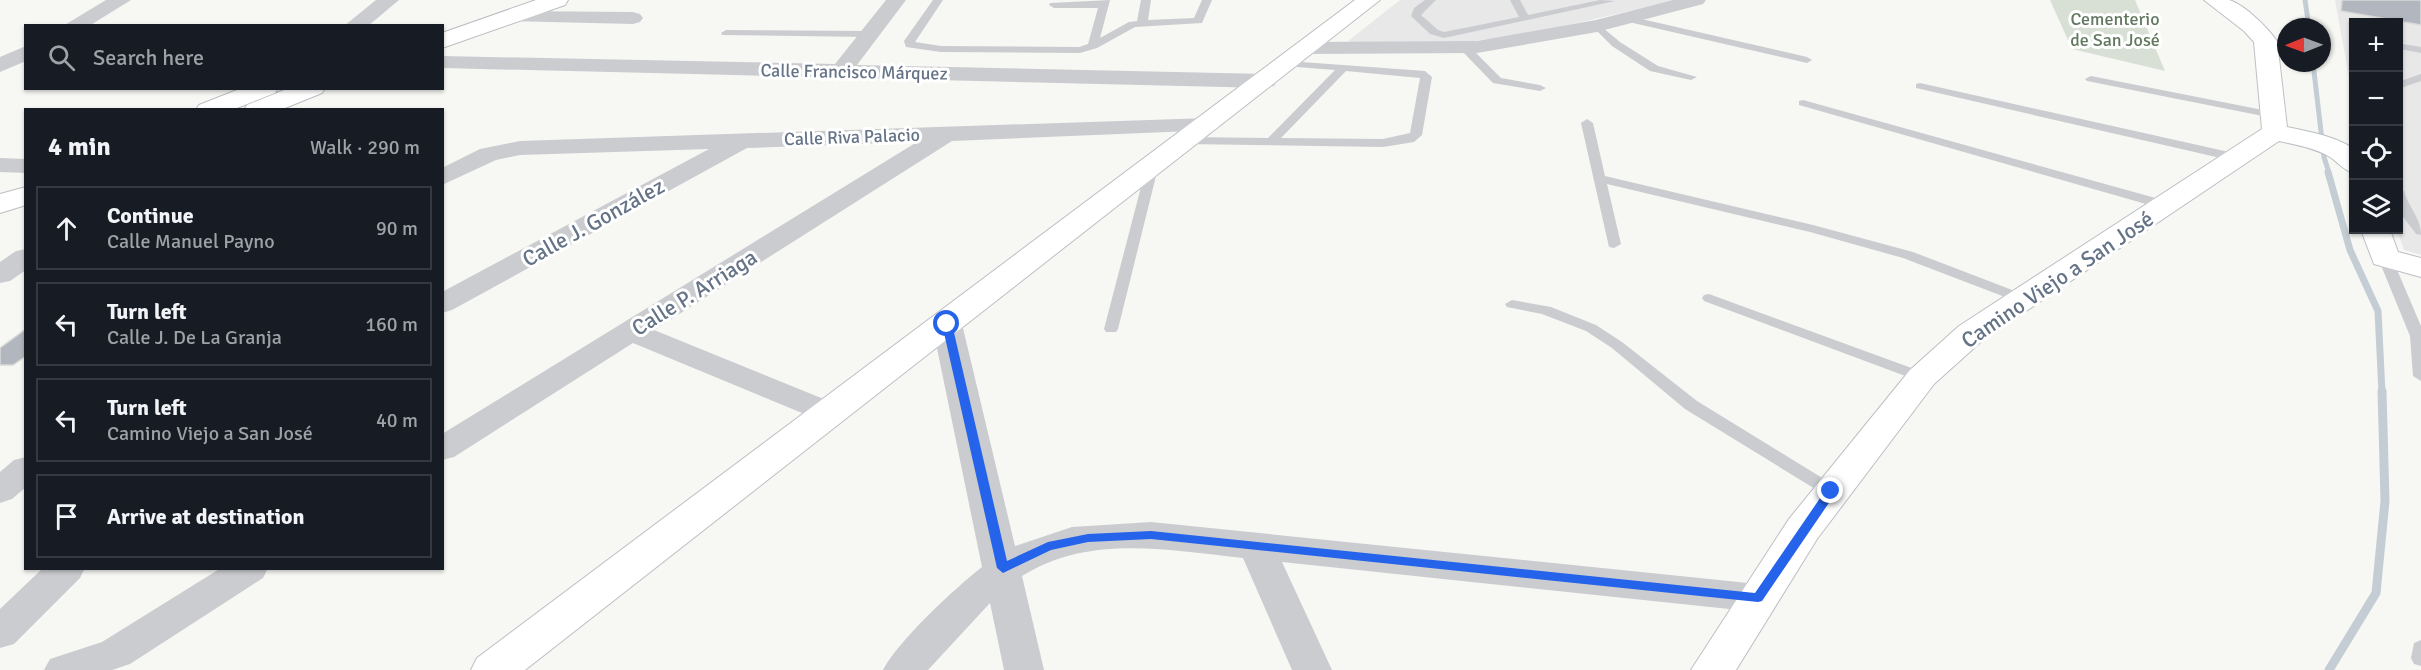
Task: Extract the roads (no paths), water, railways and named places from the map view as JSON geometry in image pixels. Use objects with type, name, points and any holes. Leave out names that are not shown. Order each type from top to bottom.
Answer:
[{"type":"street","points":[[78,24],[121,0]]},
{"type":"street","points":[[357,24],[389,0]]},
{"type":"street","points":[[444,25],[511,8],[557,0]]},
{"type":"street","points":[[841,71],[896,0]]},
{"type":"street","points":[[493,670],[1369,0]]},
{"type":"street","name":"Calle Francisco Márquez","points":[[444,62],[841,71],[1287,64],[1466,48],[1597,26],[1696,0]]},
{"type":"street","points":[[2215,0],[2252,26],[2265,41],[2280,128],[2329,148],[2349,160]]},
{"type":"street","points":[[444,40],[511,8],[633,18]]},
{"type":"street","points":[[0,52],[24,52]]},
{"type":"street","points":[[0,65],[24,53]]},
{"type":"street","points":[[213,108],[261,90]]},
{"type":"street","points":[[261,108],[308,90]]},
{"type":"street","name":"Camino Viejo a San José","points":[[1713,670],[1758,598],[1831,491],[1922,377],[1971,333],[2280,128]]},
{"type":"street","name":"Calle Riva Palacio","points":[[444,178],[496,152],[520,148],[946,134],[1198,133]]},
{"type":"street","name":"Calle P. Arriaga","points":[[444,448],[946,134]]},
{"type":"street","name":"Calle J. González","points":[[444,303],[743,140]]},
{"type":"street","points":[[0,165],[24,166]]},
{"type":"street","points":[[0,184],[24,176]]},
{"type":"street","points":[[0,204],[24,196]]},
{"type":"street","points":[[2377,234],[2385,258],[2421,268]]},
{"type":"street","points":[[0,275],[24,258]]},
{"type":"street","points":[[947,324],[1024,670]]},
{"type":"street","points":[[631,331],[830,413]]},
{"type":"street","points":[[0,491],[24,470]]},
{"type":"street","points":[[903,670],[1003,568],[1048,546],[1088,538],[1151,535],[1758,598]]},
{"type":"street","points":[[1257,547],[1312,670]]},
{"type":"street","points":[[0,633],[65,570]]},
{"type":"street","points":[[64,670],[116,652],[247,570]]},
{"type":"lane","points":[[938,0],[909,40],[910,45],[925,48],[1069,51],[1093,46],[1125,27],[1142,23],[1193,23],[1202,17],[1207,0]]},
{"type":"lane","points":[[1142,23],[1146,0]]},
{"type":"lane","points":[[1431,0],[1418,10],[1416,16],[1434,32],[1444,35],[1525,19],[1570,4],[1609,1],[1633,16],[1807,60]]},
{"type":"lane","points":[[1515,0],[1525,19]]},
{"type":"lane","points":[[1054,5],[1104,3],[1093,46]]},
{"type":"lane","points":[[1597,26],[1616,44],[1654,69],[1691,77]]},
{"type":"lane","points":[[726,33],[870,34]]},
{"type":"lane","points":[[2403,47],[2421,51]]},
{"type":"lane","points":[[1466,48],[1497,81],[1540,88]]},
{"type":"lane","points":[[1198,133],[1271,142],[1399,142],[1416,135],[1426,77],[1410,71],[1287,64]]},
{"type":"lane","points":[[1271,142],[1344,67]]},
{"type":"lane","points":[[2403,84],[2421,77]]},
{"type":"lane","points":[[2091,79],[2280,128]]},
{"type":"lane","points":[[1920,86],[2238,158]]},
{"type":"lane","points":[[1803,103],[2165,205]]},
{"type":"lane","points":[[1587,123],[1614,244]]},
{"type":"lane","points":[[1111,329],[1152,168]]},
{"type":"lane","points":[[1600,179],[1813,229],[1908,255],[2023,299]]},
{"type":"lane","points":[[2403,207],[2421,231]]},
{"type":"lane","points":[[2385,258],[2418,336],[2421,370]]},
{"type":"lane","points":[[2403,296],[2421,301]]},
{"type":"lane","points":[[1709,298],[1922,377]]},
{"type":"lane","points":[[1512,304],[1546,310],[1591,328],[1617,345],[1701,411],[1831,491]]},
{"type":"lane","points":[[2421,648],[2421,658]]},
{"type":"waterway","points":[[2305,0],[2308,18]]},
{"type":"waterway","points":[[2314,72],[2324,157],[2329,173]]},
{"type":"waterway","points":[[2328,172],[2350,250],[2378,311],[2382,393]]},
{"type":"waterway","points":[[2329,670],[2376,593],[2385,501],[2382,391]]},
{"type":"park label","name":"Cementerio de San José","points":[[2115,29]]}]
